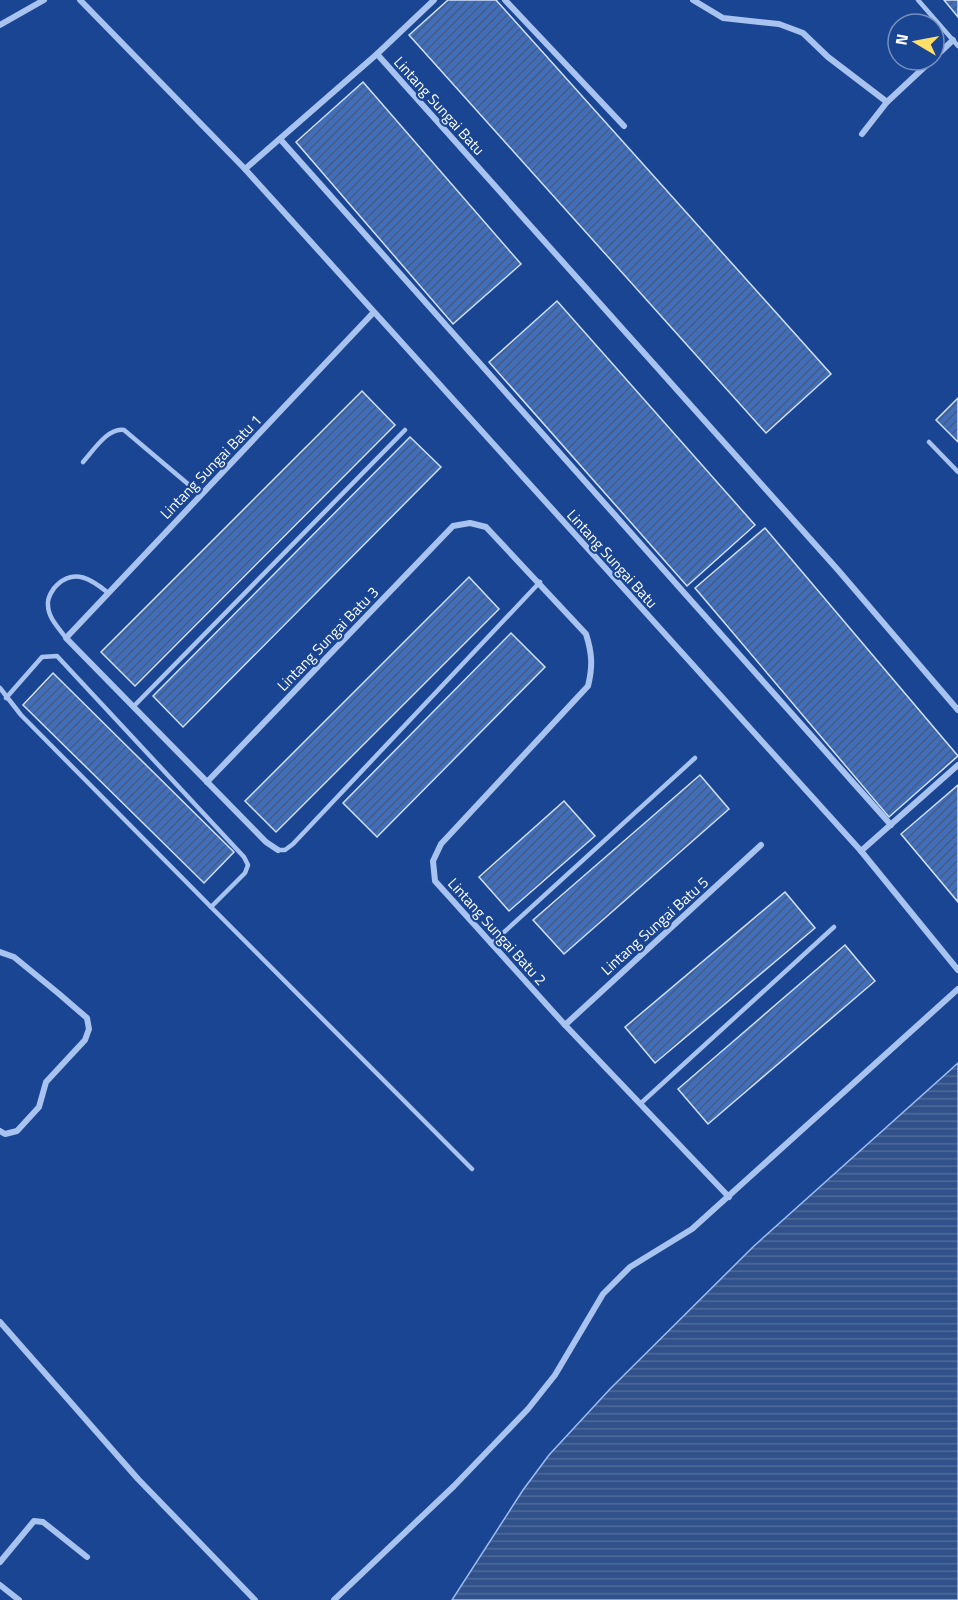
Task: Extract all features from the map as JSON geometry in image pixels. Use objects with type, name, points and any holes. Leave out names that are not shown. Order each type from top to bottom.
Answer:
[{"type":"street","points":[[0,25],[44,0]]},
{"type":"street","name":"Lintang Sungai Batu","points":[[80,0],[245,169],[861,851],[958,970]]},
{"type":"street","points":[[376,54],[434,0]]},
{"type":"street","points":[[505,0],[624,126]]},
{"type":"street","points":[[693,0],[723,18],[779,24],[803,33],[828,57],[887,102]]},
{"type":"street","points":[[946,47],[953,40]]},
{"type":"street","name":"Lintang Sungai Batu","points":[[245,169],[376,54],[838,570],[958,710]]},
{"type":"street","points":[[862,134],[887,102],[919,72]]},
{"type":"street","points":[[280,139],[891,825]]},
{"type":"street","name":"Lintang Sungai Batu 1","points":[[66,638],[373,313]]},
{"type":"street","name":"Lintang Sungai Batu 3","points":[[207,782],[453,526],[470,523],[486,526],[540,582]]},
{"type":"street","name":"Lintang Sungai Batu 2","points":[[540,582],[586,634],[592,651],[592,669],[588,686],[441,844],[433,861],[435,881],[565,1025],[729,1197]]},
{"type":"street","points":[[66,638],[266,842],[278,850]]},
{"type":"street","points":[[861,851],[958,765]]},
{"type":"street","name":"Lintang Sungai Batu 5","points":[[565,1025],[761,845]]},
{"type":"street","points":[[0,952],[14,957],[87,1018],[89,1029],[85,1040],[46,1082],[39,1107],[17,1131],[5,1134],[0,1131]]},
{"type":"street","points":[[334,1600],[454,1486],[528,1409],[555,1375],[603,1294],[630,1267],[692,1229],[958,989]]},
{"type":"street","points":[[0,1322],[138,1479],[255,1600]]},
{"type":"street","points":[[0,1562],[34,1521],[43,1522],[87,1557]]},
{"type":"street","points":[[0,1585],[19,1600]]},
{"type":"lane","points":[[918,0],[958,46]]},
{"type":"lane","points":[[83,462],[110,433],[118,429],[124,430],[201,495]]},
{"type":"lane","points":[[133,707],[405,430]]},
{"type":"lane","points":[[929,442],[958,472]]},
{"type":"lane","points":[[66,638],[53,621],[47,604],[53,588],[66,576],[80,576],[107,592]]},
{"type":"lane","points":[[278,850],[285,850],[293,844],[540,582]]},
{"type":"lane","points":[[6,698],[42,657],[57,656],[244,857],[248,865],[245,873],[211,906]]},
{"type":"lane","points":[[0,688],[6,698],[88,784],[472,1169]]},
{"type":"lane","points":[[491,944],[695,758]]},
{"type":"lane","points":[[640,1104],[834,927]]},
{"type":"water","points":[[958,1063],[958,1600],[452,1600],[523,1490],[549,1455],[610,1389],[754,1246]]},
{"type":"building","points":[[448,0],[496,0],[831,374],[766,433],[409,35]]},
{"type":"building","points":[[944,0],[958,0],[958,17]]},
{"type":"building","points":[[363,82],[521,264],[453,324],[296,142]]},
{"type":"building","points":[[557,301],[755,525],[687,586],[489,362]]},
{"type":"building","points":[[362,391],[395,425],[135,686],[101,652]]},
{"type":"building","points":[[958,398],[958,442],[936,420]]},
{"type":"building","points":[[410,437],[441,467],[183,727],[153,696]]},
{"type":"building","points":[[765,528],[958,756],[889,817],[695,588]]},
{"type":"building","points":[[469,577],[499,609],[276,832],[245,801]]},
{"type":"building","points":[[511,633],[545,667],[377,837],[343,803]]},
{"type":"building","points":[[53,673],[234,852],[204,883],[23,705]]},
{"type":"building","points":[[700,775],[729,809],[564,954],[533,920]]},
{"type":"building","points":[[958,785],[958,902],[901,834]]},
{"type":"building","points":[[564,801],[595,836],[509,911],[479,877]]},
{"type":"building","points":[[785,892],[815,928],[655,1063],[625,1027]]},
{"type":"building","points":[[845,945],[875,981],[708,1124],[678,1089]]}]
